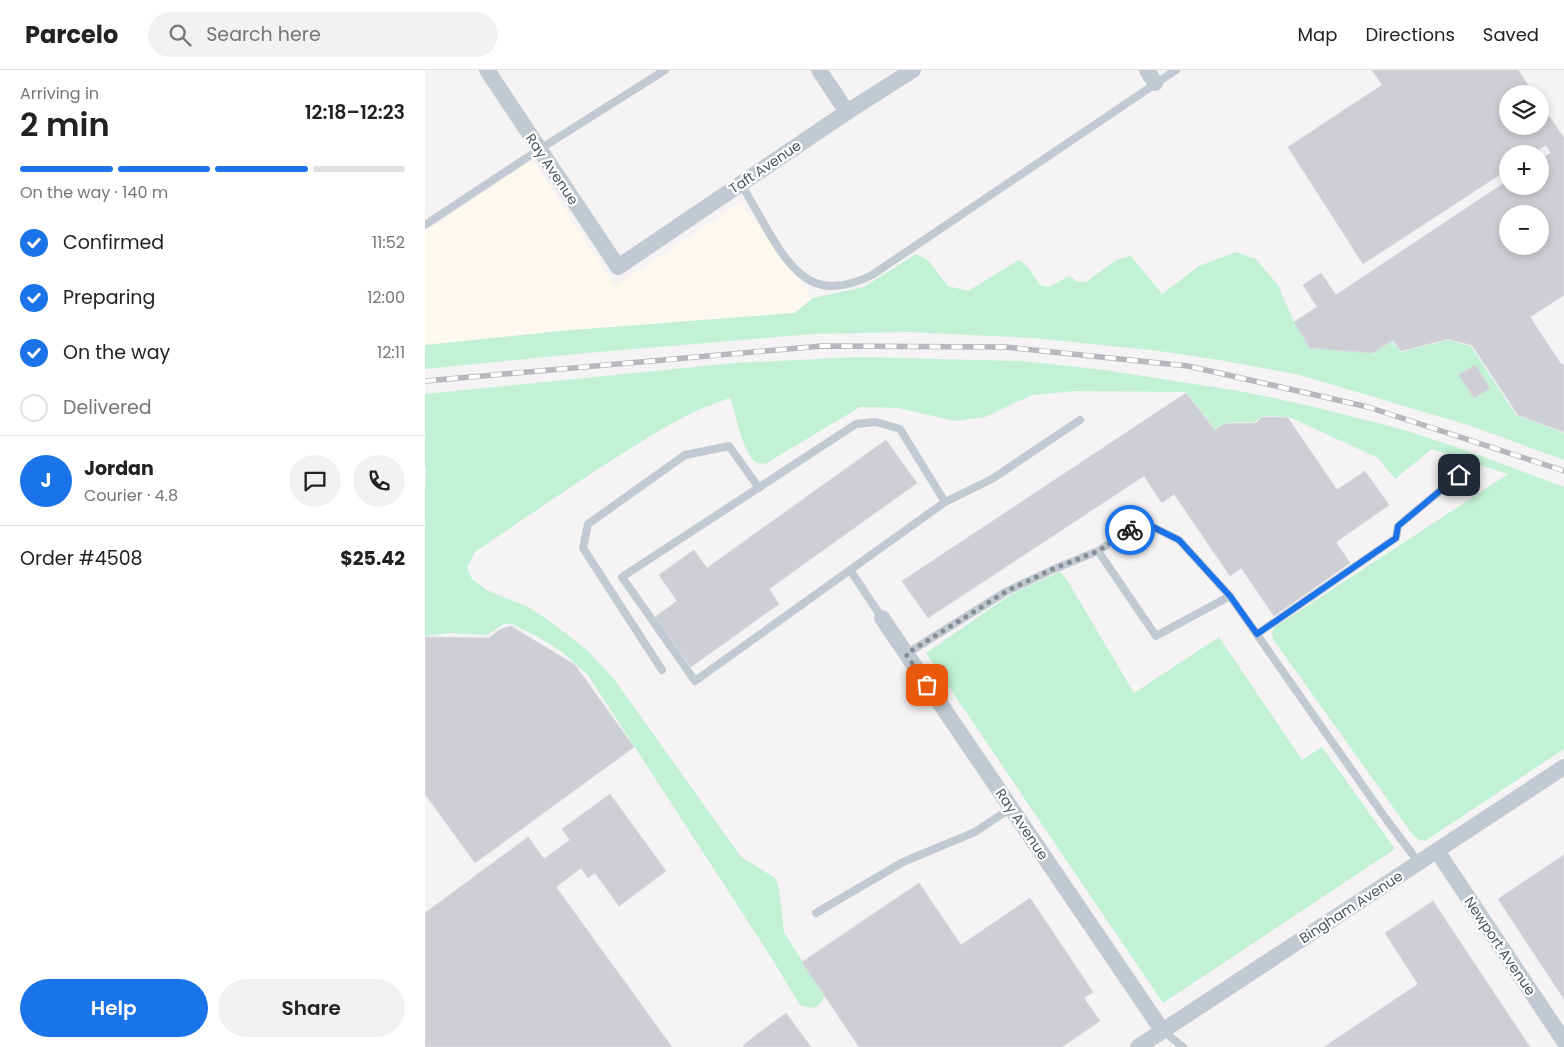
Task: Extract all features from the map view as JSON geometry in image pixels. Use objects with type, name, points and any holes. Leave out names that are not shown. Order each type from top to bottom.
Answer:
[{"type":"street","name":"Ray Avenue","points":[[487,70],[618,267]]},
{"type":"street","points":[[819,70],[847,112]]},
{"type":"street","name":"Taft Avenue","points":[[618,267],[847,112],[913,70]]},
{"type":"street","name":"Ray Avenue","points":[[881,618],[1162,1030]]},
{"type":"street","name":"Bingham Avenue","points":[[1138,1047],[1564,767]]},
{"type":"street","name":"Newport Avenue","points":[[1437,851],[1564,1041]]},
{"type":"lane","points":[[650,70],[655,77]]},
{"type":"lane","points":[[425,225],[539,149],[665,70]]},
{"type":"lane","points":[[741,184],[781,254],[800,274],[815,284],[831,287],[856,284],[873,275],[1151,77],[1176,70]]},
{"type":"lane","points":[[945,502],[900,429],[876,422],[856,424],[622,578],[695,680],[945,502],[992,479],[1080,420]]},
{"type":"lane","points":[[662,670],[583,548],[588,524],[685,454],[729,446],[759,488]]},
{"type":"lane","points":[[1257,634],[1396,538],[1398,526],[1459,475]]},
{"type":"lane","points":[[906,654],[1007,591],[1053,569],[1098,551],[1143,522],[1179,540],[1230,596],[1386,819],[1419,863]]},
{"type":"lane","points":[[1098,551],[1156,636],[1230,596]]},
{"type":"lane","points":[[850,570],[881,618]]},
{"type":"lane","points":[[816,913],[903,862],[975,832],[1011,808]]},
{"type":"lane","points":[[1162,1030],[1183,1047]]},
{"type":"shaded area","points":[[532,159],[615,286],[739,204],[743,205],[813,298],[794,313],[560,331],[425,345],[425,231]]},
{"type":"green space","points":[[1236,252],[1256,259],[1278,285],[1294,322],[1310,348],[1373,353],[1375,356],[1374,353],[1392,341],[1401,352],[1448,340],[1471,346],[1516,415],[1564,433],[1564,460],[1471,426],[1300,375],[1159,351],[1034,338],[908,332],[814,334],[425,369],[425,345],[560,331],[794,313],[813,298],[864,287],[916,254],[928,260],[948,286],[968,291],[1019,260],[1028,267],[1040,285],[1049,287],[1069,276],[1078,282],[1086,282],[1116,260],[1131,256],[1162,294],[1199,266]]},
{"type":"green space","points":[[858,357],[1023,361],[1105,370],[1245,392],[1315,407],[1401,429],[1465,450],[1564,487],[1564,749],[1425,841],[1419,840],[1413,835],[1273,639],[1272,633],[1275,627],[1508,474],[1432,449],[1395,479],[1378,458],[1289,417],[1262,416],[1255,422],[1224,423],[1215,429],[1186,392],[1075,391],[1032,395],[985,417],[955,421],[898,408],[860,407],[765,464],[757,463],[748,452],[730,398],[715,403],[674,422],[648,437],[566,490],[475,552],[467,568],[472,579],[487,590],[530,608],[588,651],[614,679],[741,857],[775,878],[779,888],[784,932],[824,996],[818,1006],[808,1008],[800,1005],[588,675],[562,652],[512,624],[504,624],[487,635],[448,633],[425,636],[425,394],[734,363]]},
{"type":"green space","points":[[1060,572],[1067,580],[1134,693],[1219,637],[1302,760],[1322,747],[1395,849],[1163,1003],[926,653],[1013,593]]},
{"type":"building","points":[[1372,70],[1518,70],[1528,85],[1499,85],[1499,135],[1549,135],[1549,116],[1564,138],[1564,295],[1530,317],[1561,364],[1564,365],[1564,432],[1518,415],[1472,345],[1448,339],[1401,351],[1393,340],[1373,353],[1310,348],[1294,322],[1317,307],[1303,285],[1321,273],[1336,295],[1499,186],[1499,195],[1549,195],[1549,154],[1551,153],[1549,145],[1499,145],[1499,175],[1363,264],[1288,147],[1382,85]]},
{"type":"building","points":[[1475,365],[1490,388],[1474,398],[1459,375]]},
{"type":"building","points":[[1186,393],[1215,430],[1224,424],[1256,423],[1262,417],[1288,418],[1337,490],[1365,471],[1389,505],[1336,542],[1350,563],[1274,616],[1241,568],[1230,576],[1174,494],[1162,503],[1144,476],[928,618],[902,581]]},
{"type":"building","points":[[886,440],[917,483],[769,589],[779,604],[691,667],[655,617],[677,601],[659,575],[694,550],[707,568]]},
{"type":"building","points":[[511,626],[575,665],[634,747],[475,863],[425,794],[425,637],[489,638],[501,629]]},
{"type":"building","points":[[610,794],[666,871],[619,906],[595,873],[588,878],[581,868],[556,887],[672,1047],[425,1047],[425,913],[528,837],[544,859],[570,840],[562,829]]},
{"type":"building","points":[[1564,855],[1564,999],[1498,899]]},
{"type":"building","points":[[919,883],[961,945],[1030,898],[1093,992],[1084,998],[1100,1021],[1062,1047],[859,1047],[802,962]]},
{"type":"building","points":[[1433,901],[1530,1047],[1324,1047],[1418,984],[1385,933]]},
{"type":"building","points":[[786,1013],[811,1047],[744,1047],[743,1045]]},
{"type":"railway","points":[[425,381],[822,346],[1005,347],[1188,366],[1368,407],[1564,471]]},
{"type":"way so far","points":[[927,685],[906,654],[1007,591],[1053,569],[1098,551],[1130,530]]},
{"type":"route","points":[[1130,530],[1143,522],[1179,540],[1230,596],[1257,634],[1396,538],[1398,526],[1459,475]]}]
